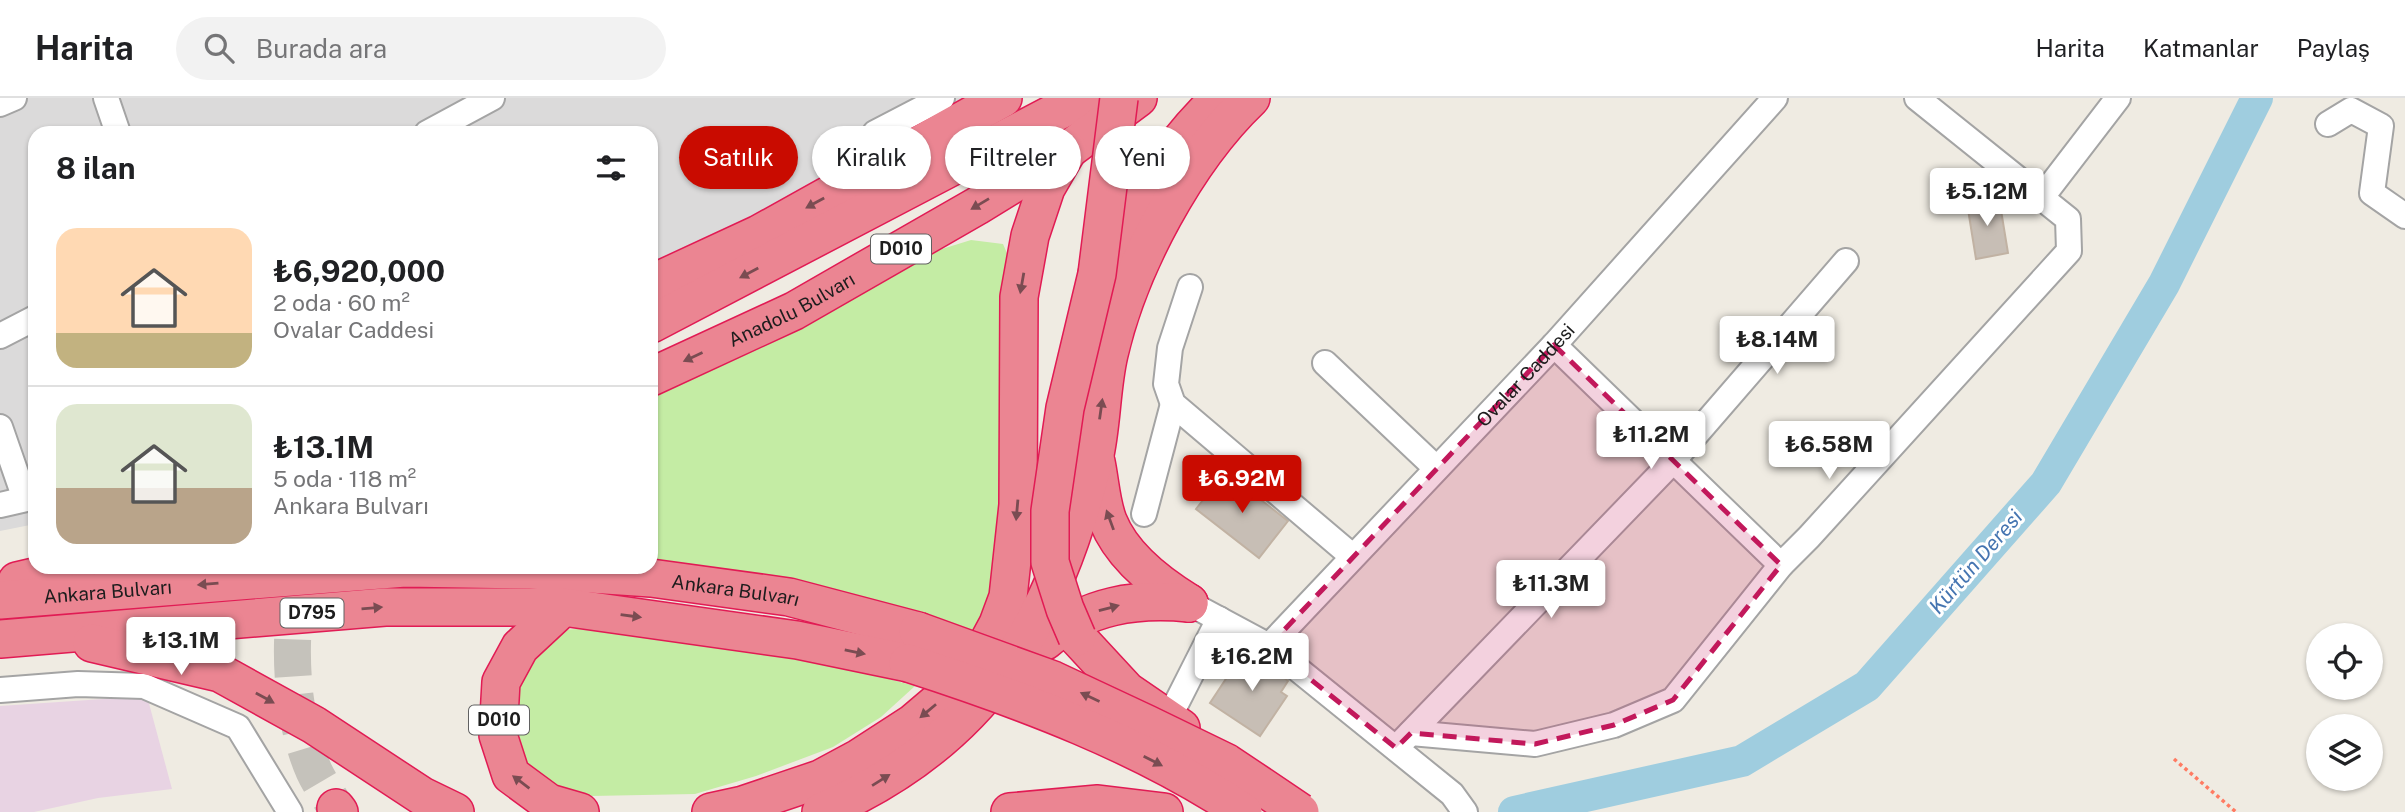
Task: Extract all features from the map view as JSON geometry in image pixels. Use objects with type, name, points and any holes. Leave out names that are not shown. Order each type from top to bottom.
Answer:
[{"type":"highway","points":[[931,139],[1003,98]]},
{"type":"highway","points":[[939,172],[1063,98]]},
{"type":"highway","points":[[658,320],[1083,98]]},
{"type":"highway","points":[[1119,98],[1097,274],[1065,408],[1051,511],[1050,562],[1077,637],[1096,659],[1127,691],[1227,763]]},
{"type":"highway","name":"Anadolu Bulvarı","points":[[1081,140],[1138,98]]},
{"type":"highway","points":[[993,687],[1026,640],[1070,544],[1095,456],[1109,354],[1130,287],[1181,184],[1215,138],[1251,98]]},
{"type":"highway","points":[[1097,274],[1141,193],[1208,110]]},
{"type":"highway","points":[[658,281],[759,234],[841,189]]},
{"type":"highway","name":"Anadolu Bulvarı","points":[[658,374],[794,311],[1005,189]]},
{"type":"highway","points":[[711,812],[743,805],[820,779],[859,758],[913,723],[953,689],[984,649],[998,625],[1008,597],[1018,505],[1019,297],[1030,236],[1046,189]]},
{"type":"highway","points":[[1095,456],[1108,521],[1126,552],[1173,593],[1204,611]]},
{"type":"highway","points":[[0,584],[45,574]]},
{"type":"highway","name":"Ankara Bulvarı","points":[[0,600],[329,574]]},
{"type":"highway","name":"Ankara Bulvarı","points":[[591,574],[651,578],[789,597],[913,647],[1053,680],[1227,763],[1300,812]]},
{"type":"highway","points":[[821,812],[851,799],[909,763],[956,727],[993,687],[1051,636],[1085,615],[1126,604],[1155,600],[1204,611]]},
{"type":"highway","name":"Ankara Bulvarı","points":[[60,635],[385,607],[563,607],[797,640],[913,647],[965,682],[1060,718],[1156,762],[1243,812]]},
{"type":"highway","name":"D010","points":[[563,607],[520,647],[501,682],[498,734],[511,775],[549,803],[580,812]]},
{"type":"highway","points":[[60,635],[220,673],[314,724],[422,796],[455,812]]},
{"type":"highway","name":"D795","points":[[0,639],[60,635]]},
{"type":"highway","points":[[1010,812],[1098,804],[1164,812]]},
{"type":"street","points":[[0,104],[14,98]]},
{"type":"street","points":[[106,98],[116,126]]},
{"type":"street","points":[[444,126],[492,98]]},
{"type":"street","points":[[891,126],[942,98]]},
{"type":"street","name":"Ovalar Caddesi","points":[[1269,646],[1553,345],[1775,98]]},
{"type":"street","points":[[1403,741],[1535,744],[1614,725],[1673,700],[1781,565],[2069,251],[2068,219],[1917,98]]},
{"type":"street","points":[[2042,197],[2118,98]]},
{"type":"street","points":[[2329,124],[2351,110],[2381,126],[2372,193],[2405,216]]},
{"type":"street","points":[[1403,741],[1673,461],[1846,261]]},
{"type":"street","points":[[1190,287],[1170,348],[1166,384],[1173,404],[1352,556]]},
{"type":"street","points":[[0,336],[28,322]]},
{"type":"street","points":[[1553,345],[1781,565]]},
{"type":"street","points":[[1325,363],[1436,468]]},
{"type":"street","points":[[1144,514],[1173,404]]},
{"type":"street","points":[[0,427],[28,493]]},
{"type":"street","points":[[0,505],[28,498]]},
{"type":"street","points":[[1177,702],[1204,611],[1269,646],[1403,741],[1459,803]]},
{"type":"street","points":[[0,690],[78,684],[144,686],[238,727],[290,812]]},
{"type":"path","points":[[2174,759],[2236,812]]},
{"type":"highlighted area","points":[[1554,345],[1781,565],[1673,700],[1614,725],[1535,744],[1411,733],[1396,748],[1269,646]]},
{"type":"shaded area","points":[[0,98],[993,98],[931,130],[931,126],[812,126],[812,189],[819,189],[658,273],[658,126],[28,126],[28,525],[0,531]]},
{"type":"shaded area","points":[[147,696],[172,789],[98,798],[34,812],[0,812],[0,706]]},
{"type":"green space","points":[[971,240],[1003,244],[1013,267],[1001,592],[970,640],[794,583],[709,566],[658,562],[658,384],[942,249]]},
{"type":"green space","points":[[596,628],[667,632],[855,670],[915,686],[881,717],[833,747],[756,776],[695,794],[591,796],[555,787],[522,758],[510,727],[514,689],[530,649],[559,630]]},
{"type":"building","points":[[1999,198],[2008,253],[1976,259],[1967,203]]},
{"type":"building","points":[[1225,472],[1288,521],[1259,558],[1196,509]]},
{"type":"building","points":[[1245,650],[1261,658],[1288,681],[1281,692],[1287,696],[1260,736],[1210,703]]},
{"type":"waterway","name":"Kürtün Deresi","points":[[1514,812],[1742,761],[1867,686],[2046,483],[2164,284],[2257,98]]},
{"type":"tunnel","points":[[299,585],[292,654],[296,704],[300,728],[314,771],[336,808]]}]
